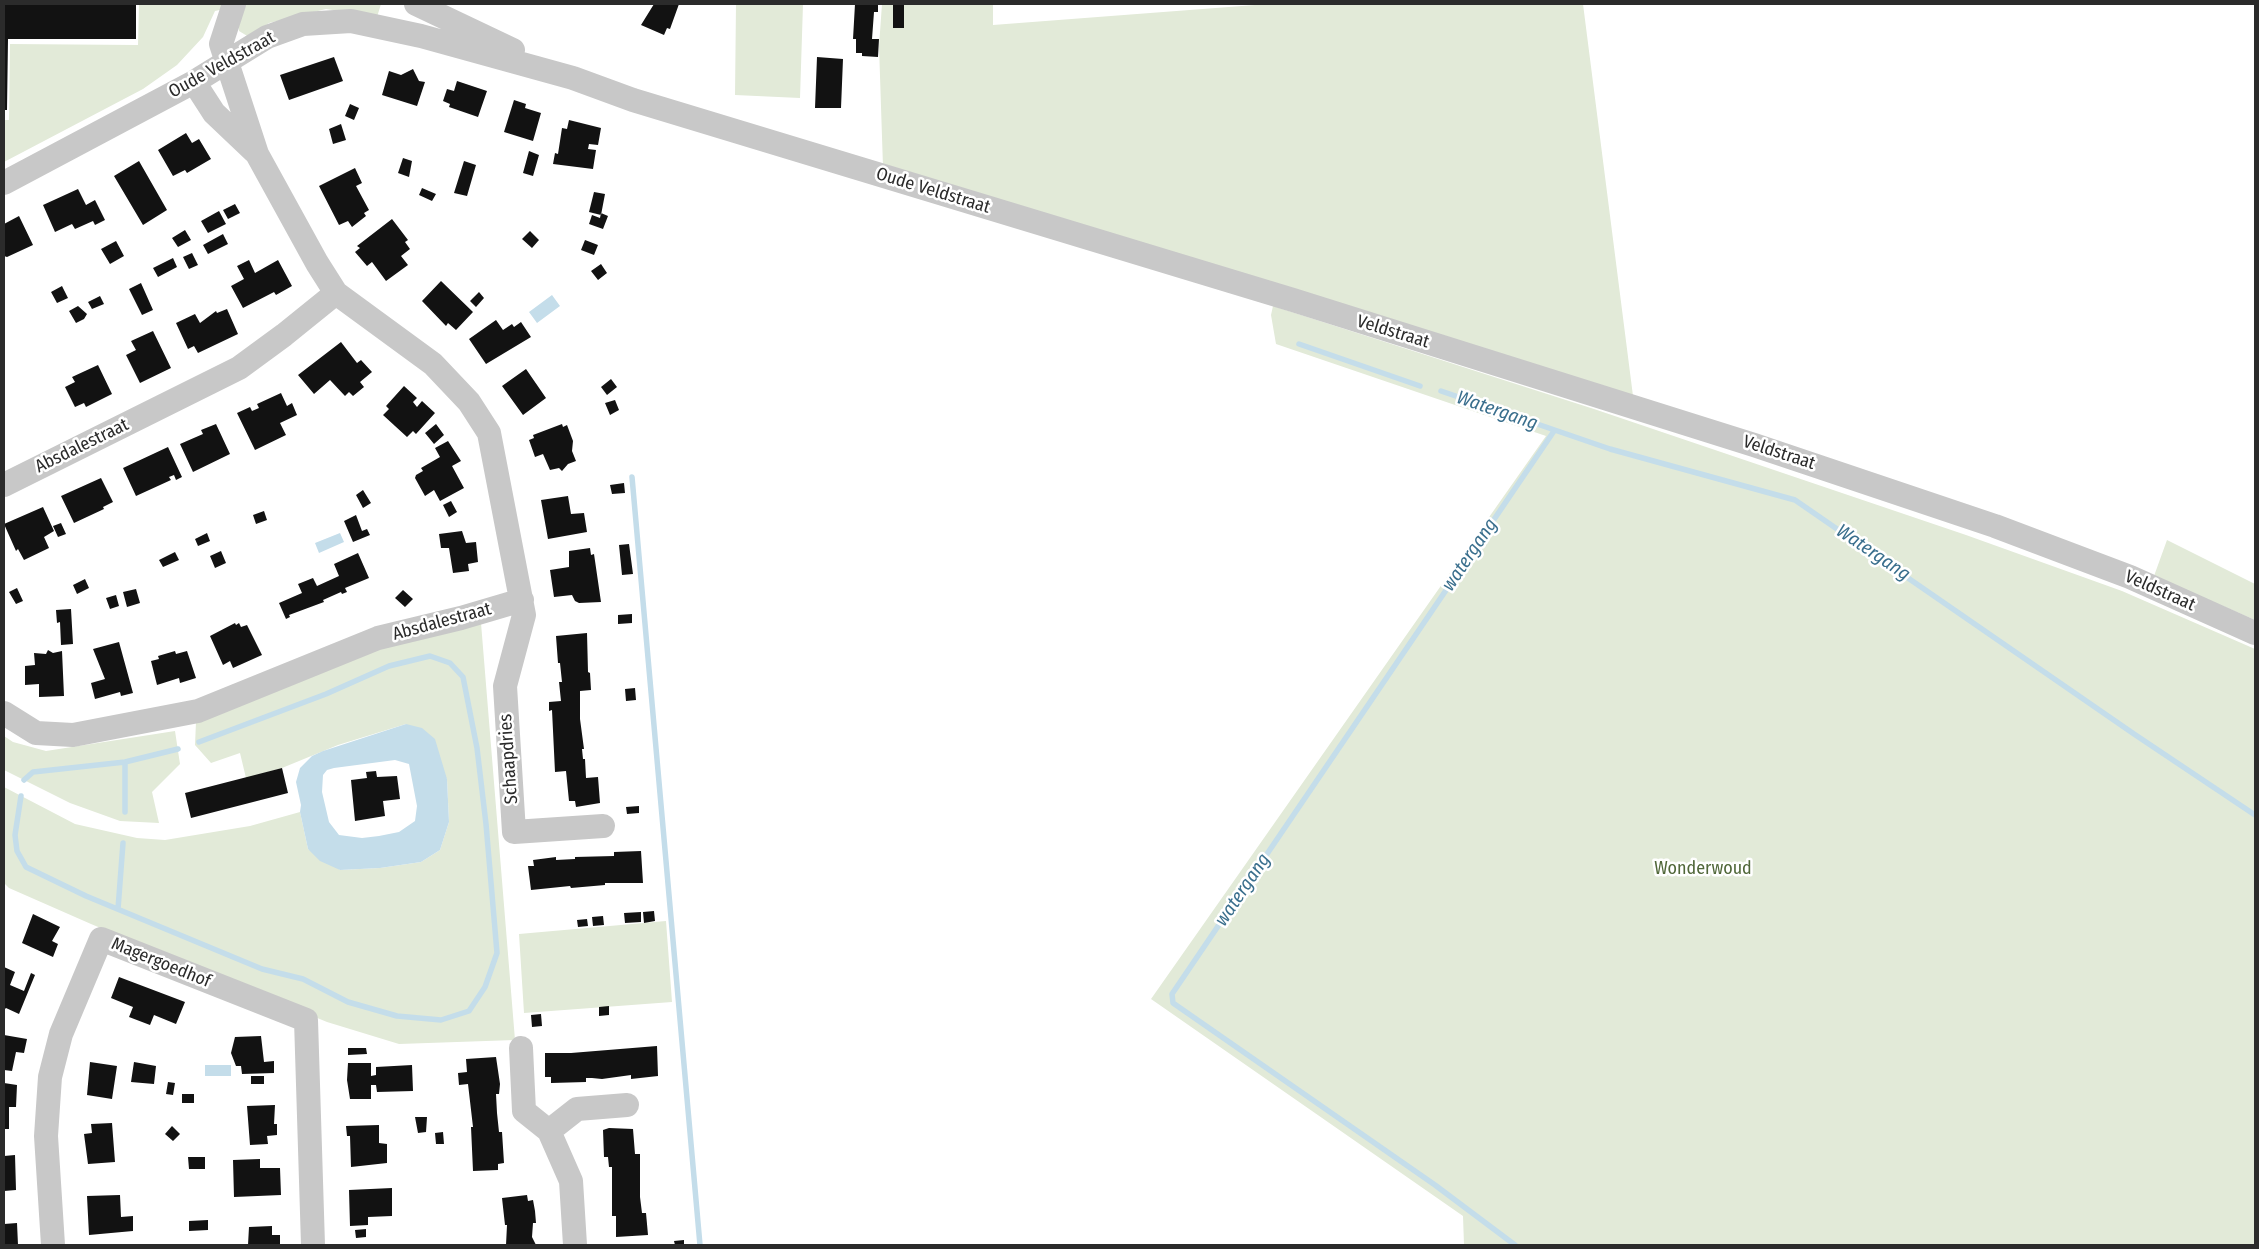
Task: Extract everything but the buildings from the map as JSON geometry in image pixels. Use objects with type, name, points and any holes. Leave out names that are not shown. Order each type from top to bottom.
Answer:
[{"type":"street","points":[[234,4],[221,44],[257,154],[317,263],[336,293],[433,364],[470,402],[489,433],[522,600]]},
{"type":"street","name":"Oude Veldstraat","points":[[416,4],[573,78]]},
{"type":"street","name":"Oude Veldstraat","points":[[4,183],[194,82],[267,37],[304,24],[351,21],[421,36],[573,78],[633,100],[1293,300]]},
{"type":"street","points":[[194,82],[214,113],[257,154]]},
{"type":"street","name":"Absdalestraat","points":[[4,485],[239,368],[336,293]]},
{"type":"street","name":"Veldstraat","points":[[1293,300],[1754,445],[1995,526],[2130,577],[2255,633]]},
{"type":"street","name":"Absdalestraat","points":[[4,713],[36,732],[73,735],[198,711],[378,638],[461,618],[522,600]]},
{"type":"street","name":"Schaapdries","points":[[522,600],[524,615],[505,686],[514,832],[603,826]]},
{"type":"street","name":"Magergoedhof","points":[[53,1245],[46,1136],[50,1077],[61,1034],[101,939],[306,1020],[313,1245]]},
{"type":"street","points":[[521,1048],[524,1111],[549,1131],[571,1182],[575,1245]]},
{"type":"street","points":[[549,1131],[577,1109],[627,1105]]},
{"type":"green space","points":[[139,4],[381,4],[377,17],[326,9],[269,23],[249,37],[239,31],[238,21],[243,5],[215,11],[203,37],[177,65],[143,89],[4,162],[4,120],[9,120],[10,44],[138,45]]},
{"type":"green space","points":[[736,4],[803,4],[800,98],[735,95]]},
{"type":"green space","points":[[882,4],[993,4],[993,25],[1268,4],[1583,4],[1633,396],[883,167],[879,46]]},
{"type":"green space","name":"Wonderwoud","points":[[1273,306],[1594,409],[1966,535],[2122,591],[2255,649],[2255,1245],[1464,1245],[1463,1216],[1151,999],[1546,436],[1276,344],[1271,315]]},
{"type":"green space","points":[[2167,540],[2255,584],[2255,620],[2154,576]]},
{"type":"green space","points":[[481,623],[515,1040],[399,1044],[327,1022],[91,924],[9,888],[5,884],[4,787],[75,824],[137,838],[165,840],[250,826],[300,812],[308,849],[340,870],[380,868],[421,862],[440,850],[449,822],[447,779],[406,724],[338,745],[282,768],[246,778],[240,753],[211,763],[195,745],[196,722],[395,640]]},
{"type":"green space","points":[[175,731],[180,764],[152,792],[159,823],[120,821],[70,803],[4,770],[4,736],[13,742],[46,751]]},
{"type":"green space","points":[[666,921],[672,1002],[524,1013],[519,934]]},
{"type":"water","points":[[552,295],[560,306],[537,323],[529,312]]},
{"type":"water","points":[[340,533],[344,542],[319,553],[315,543]]},
{"type":"water","points":[[406,724],[422,728],[435,739],[447,779],[449,822],[440,850],[421,862],[380,868],[340,870],[320,861],[308,849],[296,782],[300,768],[312,756]],"holes":[[[395,760],[409,764],[417,806],[415,821],[399,832],[379,836],[362,838],[339,835],[329,822],[322,792],[323,775],[327,770]]]},
{"type":"water","points":[[205,1065],[231,1065],[231,1076],[205,1076]]},
{"type":"waterway","points":[[1299,344],[1420,386]]},
{"type":"waterway","name":"Watergang","points":[[1441,391],[1610,449],[1795,500],[2134,734],[2255,815]]},
{"type":"waterway","name":"watergang","points":[[1515,1245],[1435,1185],[1173,1003],[1172,994],[1554,431]]},
{"type":"waterway","points":[[632,477],[700,1245]]},
{"type":"waterway","points":[[21,796],[15,835],[17,851],[26,867],[86,896],[262,969],[303,979],[348,1002],[397,1016],[441,1020],[469,1011],[485,987],[497,953],[486,824],[477,748],[463,677],[450,663],[430,656],[389,666],[326,694],[199,742]]},
{"type":"waterway","points":[[24,780],[33,772],[125,762],[178,749]]},
{"type":"waterway","points":[[125,762],[125,812]]},
{"type":"waterway","points":[[118,909],[123,843]]}]
